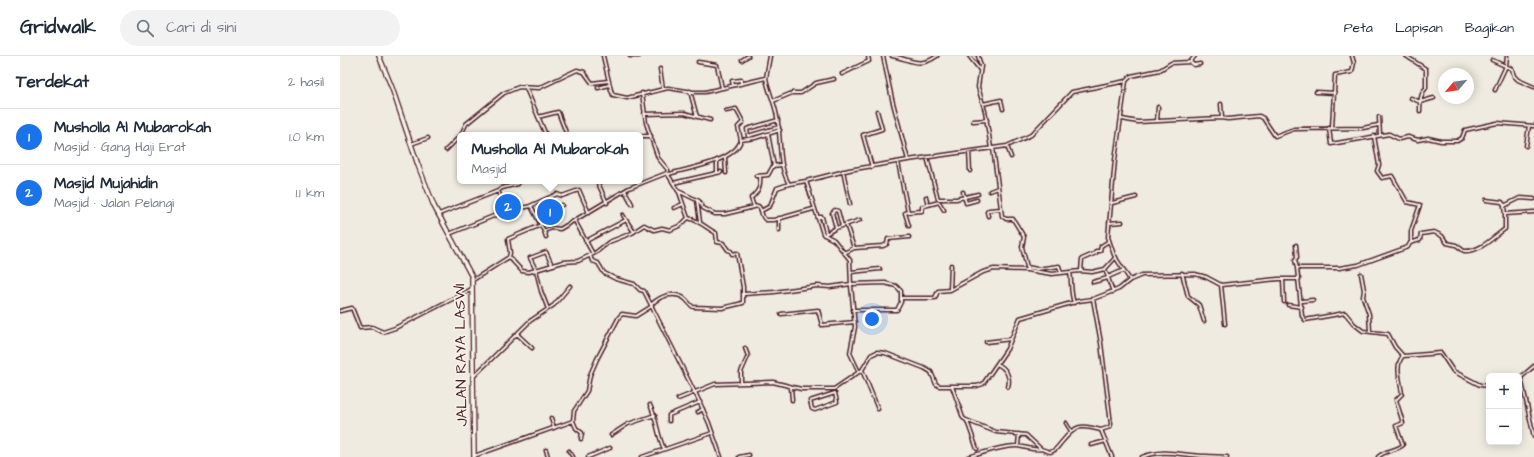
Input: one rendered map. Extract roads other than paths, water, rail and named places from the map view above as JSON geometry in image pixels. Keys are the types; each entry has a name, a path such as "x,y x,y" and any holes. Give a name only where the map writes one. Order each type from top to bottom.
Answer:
{"main road":[{"name":"JALAN RAYA LASWI","path":"379,56 392,88 421,176 473,280 474,457"}],"street":[{"path":"603,56 609,85 613,94 627,98 642,93 674,88 705,92 766,78"},
{"path":"630,56 639,56"},
{"path":"742,60 748,56"},
{"path":"770,56 766,78 780,128 781,165 789,184"},
{"path":"842,74 869,61 868,56"},
{"path":"883,56 892,99 908,160"},
{"path":"892,56 917,63 930,60 937,56"},
{"path":"969,56 980,70"},
{"path":"978,56 980,70 978,87 987,120 1001,209 1003,217 1013,220 1024,237 1022,247 1027,270"},
{"path":"1190,62 1195,57 1200,56"},
{"path":"1352,56 1354,63 1352,72 1335,75 1330,128 1331,144 1392,134 1399,139 1428,138 1441,141 1452,141 1462,138 1466,129 1486,127 1497,123 1534,126"},
{"path":"1406,56 1426,68 1426,88 1423,91 1420,102 1420,111"},
{"path":"1494,90 1506,66 1506,56"},
{"path":"1492,60 1514,71 1514,76 1518,80 1534,87"},
{"path":"698,62 717,66 722,88"},
{"path":"761,211 770,206 778,188 789,184 843,171 1007,146 1032,134 1072,92 1126,81 1131,76 1160,70 1171,63 1190,62 1200,64"},
{"path":"660,69 663,89"},
{"path":"462,132 466,124 502,94 516,87 525,86 539,88 577,70 584,72 592,83 608,81"},
{"path":"773,101 792,92 801,93 816,83 834,79"},
{"path":"732,86 732,82 738,80 741,80 741,84"},
{"path":"1126,81 1111,203 1109,241 1116,257 1130,280"},
{"path":"598,88 609,85"},
{"path":"525,86 545,132"},
{"path":"690,91 697,117"},
{"path":"1316,92 1334,92"},
{"path":"642,93 644,114 656,155 668,170 668,174 684,204 688,218"},
{"path":"1411,98 1420,102 1434,98"},
{"path":"983,104 1001,100 1003,109"},
{"path":"1221,104 1222,118"},
{"path":"1157,121 1158,107"},
{"path":"643,182 725,157 736,151 741,140 738,127 743,122 738,111 734,108 726,111"},
{"path":"872,167 863,135 882,129 877,111"},
{"path":"538,117 558,112 566,132"},
{"path":"644,114 684,113 710,120"},
{"path":"1121,118 1138,122 1262,117 1275,136 1289,130 1363,128 1378,124"},
{"path":"1379,117 1378,124 1380,135"},
{"path":"778,120 746,129 748,136 780,128"},
{"path":"973,121 987,120"},
{"path":"761,125 762,132"},
{"path":"1526,146 1529,126"},
{"path":"741,140 768,134 780,128"},
{"path":"756,176 769,174 774,166 768,134"},
{"path":"643,136 651,136"},
{"path":"1374,136 1379,165 1377,171 1382,178 1392,176 1407,202 1420,205 1411,231 1411,242"},
{"path":"411,144 428,138"},
{"path":"446,150 457,138"},
{"path":"1007,146 1011,157"},
{"path":"969,151 970,170"},
{"path":"725,157 726,173"},
{"path":"927,157 939,201 944,210"},
{"path":"716,160 717,173"},
{"path":"898,162 908,212 905,214 909,226"},
{"path":"774,166 781,165"},
{"path":"843,171 850,204"},
{"path":"673,183 721,172"},
{"path":"754,207 751,198 758,192 761,184 760,176"},
{"path":"806,181 813,209 818,217 822,217 825,234 834,240 850,260 855,322 850,353 852,360 861,371 878,409"},
{"path":"439,214 498,191 502,188 518,184"},
{"path":"598,184 607,202"},
{"path":"544,231 552,228 563,228 639,184"},
{"path":"990,191 998,188"},
{"path":"449,234 506,211 508,212 529,207 557,194 562,196 578,190 589,213"},
{"path":"498,191 506,211"},
{"path":"625,191 632,204"},
{"path":"678,191 697,200 704,209 718,215 759,207 762,217 766,220 813,209"},
{"path":"963,192 967,203 977,200"},
{"path":"908,212 922,210 922,207 939,201 978,194"},
{"path":"926,197 928,204"},
{"path":"1111,203 1136,197"},
{"path":"1504,206 1520,198 1534,199"},
{"path":"697,200 700,222"},
{"path":"1297,268 1339,268 1361,265 1408,246 1411,242 1419,240 1422,234 1432,232 1442,236 1447,243 1456,245 1464,251 1481,247 1505,229 1505,215 1502,202 1486,200"},
{"path":"674,208 684,204"},
{"path":"536,214 562,205"},
{"path":"529,207 532,207 536,214 546,237"},
{"path":"988,216 987,212 989,210 1001,209"},
{"path":"836,228 832,213 835,210 838,211 842,226"},
{"path":"1505,215 1534,212"},
{"path":"623,215 634,232"},
{"path":"581,439 583,435 575,427 573,421 574,411 587,391 590,375 597,359 622,314 636,316 658,299 673,294 684,298 692,307 722,308 743,303 744,294 740,275 740,264 736,253 732,254 723,242 717,242 716,233 707,229 700,222 688,218"},
{"path":"509,257 522,271 529,272 563,262 576,261 592,254 606,244 634,232 644,225 654,230 662,228 670,230 682,224 688,218"},
{"path":"779,218 779,230"},
{"path":"586,241 626,220"},
{"path":"825,234 836,228 860,220"},
{"path":"575,221 592,254 592,261 598,263 604,273 616,279 635,284 640,290 644,291 676,357 695,391 721,457"},
{"path":"1109,223 1122,222"},
{"path":"846,224 854,248"},
{"path":"509,257 510,253 508,239 541,225"},
{"path":"844,253 854,248 883,246 887,244 888,239 909,237"},
{"path":"1081,271 1082,259 1096,253 1096,251 1100,251 1100,246 1109,241"},
{"path":"1296,245 1297,257 1295,260 1302,301 1302,316 1305,320 1343,312 1347,314 1359,328 1388,334 1395,348 1403,356 1441,353 1453,371 1480,385 1486,386"},
{"path":"548,309 531,258 545,252 552,265"},
{"path":"473,280 509,257"},
{"path":"902,298 935,298 938,291 950,290 983,272 994,269 1027,270 1052,274 1081,271 1092,272 1105,269 1116,257"},
{"path":"950,290 951,265"},
{"path":"1027,267 1037,269 1059,266 1061,273"},
{"path":"851,272 880,269"},
{"path":"1105,269 1114,292"},
{"path":"1094,282 1124,270"},
{"path":"1070,272 1070,288 1074,303"},
{"path":"678,399 715,384 774,382 791,387 822,389 836,388 861,371 872,355 877,352 885,353 928,370 937,385 981,385 1007,349 1020,318 1114,292 1130,280 1142,275 1182,273 1201,275 1221,285 1283,279 1299,279"},
{"path":"1182,273 1188,296 1199,305 1204,321"},
{"path":"1361,274 1364,290 1363,297 1369,314 1370,331"},
{"path":"1283,279 1284,302"},
{"path":"744,294 851,284 885,284 896,286 901,291 902,298 899,310 853,310"},
{"path":"1221,285 1225,324"},
{"path":"473,376 533,318 548,309 568,291 570,286"},
{"path":"340,311 354,308 360,328 372,327 383,332 395,328 473,289"},
{"path":"968,457 997,448 1018,446 1053,451 1071,431 1080,426 1102,430 1110,427 1108,392 1093,299"},
{"path":"1302,301 1313,300"},
{"path":"1288,305 1302,307"},
{"path":"781,314 818,310 822,325 855,322"},
{"path":"517,334 532,348"},
{"path":"986,342 1010,339"},
{"path":"741,383 741,372 748,356 745,348"},
{"path":"1378,457 1384,452 1403,445 1396,426 1403,423 1396,400 1402,394 1399,369 1400,359 1403,356"},
{"path":"997,364 1004,368 1007,373 1009,380 1008,387"},
{"path":"1522,376 1534,366"},
{"path":"952,386 963,418 967,421 996,432 1029,436 1041,449"},
{"path":"1522,386 1534,437"},
{"path":"791,387 792,400"},
{"path":"822,389 824,396"},
{"path":"834,393 837,402 815,410 812,409 810,401 824,396 834,393"},
{"path":"670,421 669,415 700,402"},
{"path":"650,405 655,415 659,438 664,449"},
{"path":"698,412 703,409"},
{"path":"611,435 632,422 655,415"},
{"path":"551,418 554,428"},
{"path":"474,457 573,421"},
{"path":"967,421 977,449"},
{"path":"1066,423 1071,431"},
{"path":"1102,430 1112,457"},
{"path":"642,457 712,433"},
{"path":"1018,446 1019,434"},
{"path":"1092,445 1106,441"},
{"path":"588,457 610,448"},
{"path":"546,450 548,457"},
{"path":"569,451 573,457"},
{"path":"1142,457 1157,452 1187,453 1206,457 1228,457"},
{"path":"739,457 749,455"}],"place":[{"name":"Masjid Mujahidin","path":"508,207"},
{"name":"Musholla Al Mubarokah","path":"550,212"}]}
